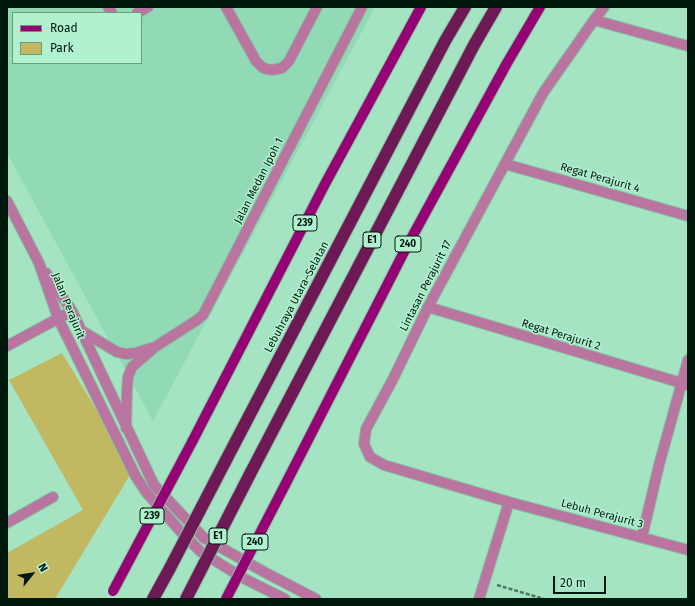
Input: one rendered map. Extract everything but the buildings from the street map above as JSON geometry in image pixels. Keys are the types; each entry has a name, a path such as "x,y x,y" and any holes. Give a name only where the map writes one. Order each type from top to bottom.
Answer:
{"highway":[{"name":"Lebuhraya Utara–Selatan","path":"154,599 438,55 465,7"},
{"name":"E1","path":"186,599 474,45 496,7"}],"main road":[{"name":"239","path":"111,595 325,184 421,7"},
{"name":"240","path":"226,599 406,248 507,63 540,7"}],"street":[{"path":"139,12 148,7"},
{"path":"226,7 256,61 263,68 272,70 282,68 289,61 317,7"},
{"name":"Jalan Medan Ipoh 1","path":"126,428 128,377 132,367 155,347 203,315 362,7"},
{"name":"Lintasan Perajurit 17","path":"509,502 384,465 370,457 364,444 366,429 393,379 428,307 543,93 604,7"},
{"path":"594,20 688,46"},
{"name":"Regat Perajurit 4","path":"505,164 688,216"},
{"path":"7,201 39,263"},
{"name":"Jalan Perajurit","path":"39,263 72,311 154,485 204,538 316,599"},
{"name":"Jalan Perajurit","path":"39,263 58,318 136,477 146,492 181,532 201,552 243,578 285,599"},
{"name":"Regat Perajurit 2","path":"428,307 685,384"},
{"path":"7,346 72,311"},
{"name":"Jalan Medan Ipoh 1","path":"82,331 117,352 126,354 155,347"},
{"path":"642,537 659,465 685,384 688,360"},
{"path":"7,523 53,497"},
{"path":"479,599 509,502"},
{"name":"Lebuh Perajurit 3","path":"509,502 688,550"},
{"path":"258,586 267,599"}],"path":[{"path":"485,582 544,599"}],"shaded area":[{"path":"7,7 375,7 153,421 7,153"}],"green space":[{"path":"62,353 133,470 55,599 7,599 7,553 83,510 9,380"}]}
